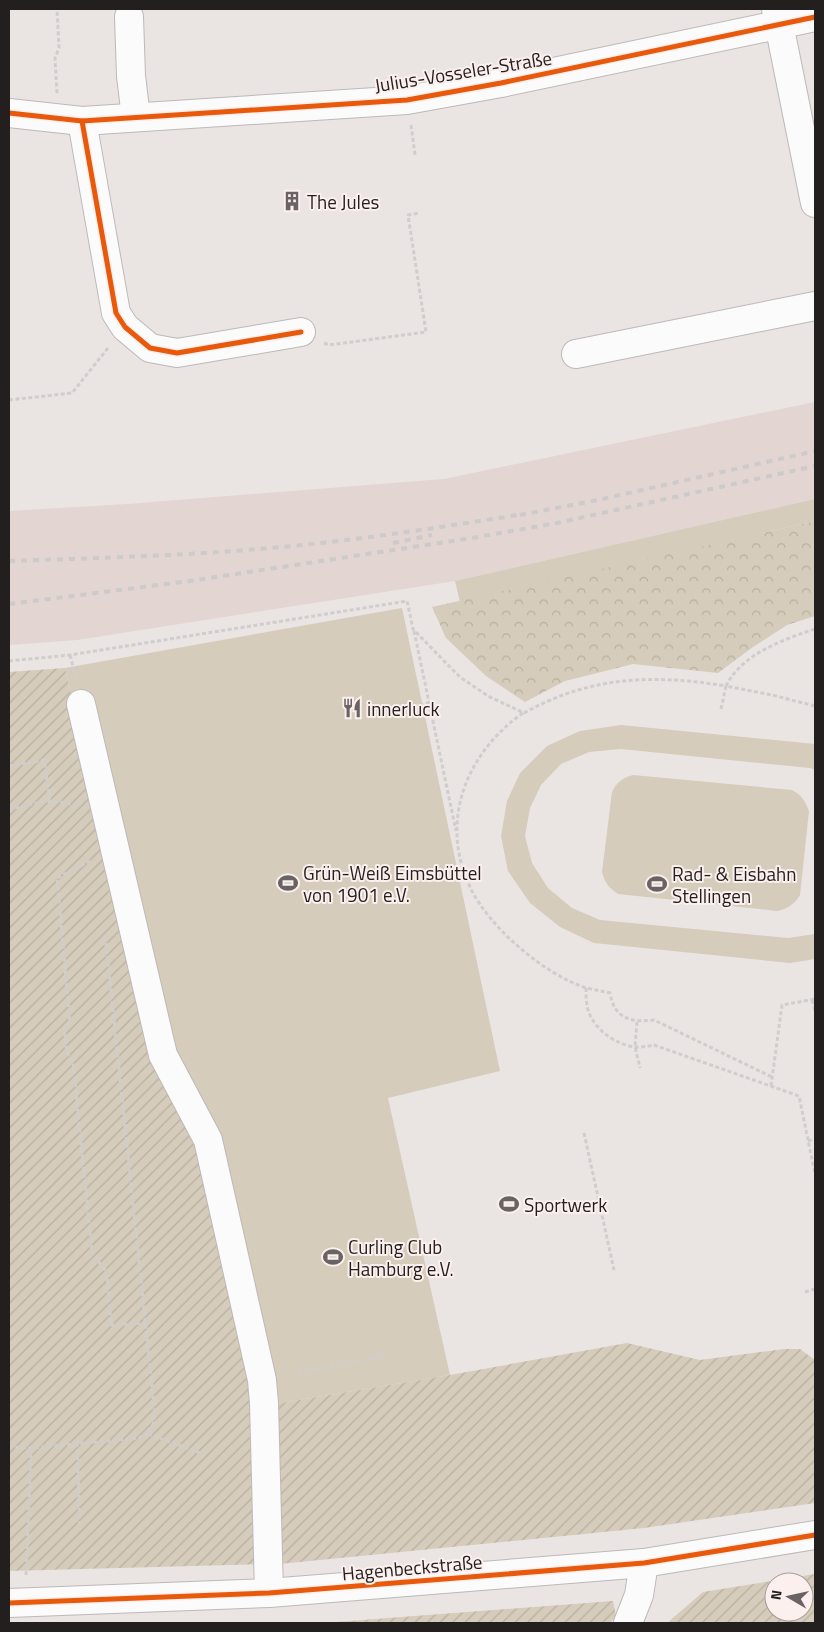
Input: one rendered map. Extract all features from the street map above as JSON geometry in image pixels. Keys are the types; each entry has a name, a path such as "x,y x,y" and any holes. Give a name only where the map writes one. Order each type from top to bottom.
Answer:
{"street":[{"path":"129,17 131,76 136,117"},
{"name":"Julius-Vosseler-Straße","path":"9,113 70,120 407,100 501,84 778,17 815,17"},
{"path":"778,17 815,203"},
{"path":"70,120 116,313 125,327 150,348 177,353 301,332"},
{"path":"576,354 815,306"},
{"path":"81,704 163,1054 208,1140 262,1380 268,1593"},
{"name":"Hagenbeckstraße","path":"16,1603 268,1593 644,1563 815,1535"},
{"path":"628,1623 639,1595 644,1563"}],"path":[{"path":"57,9 59,48 55,58 70,120"},
{"path":"301,332 329,345 426,332 408,215 420,214"},
{"path":"9,400 72,393 125,327"},
{"path":"9,661 70,656 407,601 458,839 460,856 471,888 490,916 515,944 549,970 586,988 610,993 611,1003 617,1012 625,1018 636,1022 654,1020 772,1077"},
{"path":"414,629 460,677 488,696 524,712"},
{"path":"721,708 726,686 732,674 741,664 788,638 815,629"},
{"path":"458,839 458,822 466,781 478,758 491,740 506,725 524,712 574,690 626,680 655,678 690,680 772,695 815,706"},
{"path":"375,715 429,703"},
{"path":"9,766 44,760 50,802"},
{"path":"9,809 50,802 65,802 77,807 82,812"},
{"path":"96,858 57,878 70,1023 64,1030 67,1052 73,1062 92,1252 107,1273 111,1325 146,1324"},
{"path":"9,1447 31,1448 139,1438 148,1434 154,1426 155,1416 146,1324 104,924"},
{"path":"586,988 590,1014 596,1026 606,1035 635,1047 654,1045 799,1096 815,1174"},
{"path":"771,1086 782,1005 814,999 815,1010"},
{"path":"636,1022 635,1047 640,1068"},
{"path":"584,1133 593,1184 614,1270"},
{"path":"808,1141 815,1138"},
{"path":"805,1292 815,1289"},
{"path":"298,1372 381,1357 379,1348"},
{"path":"148,1434 202,1454"},
{"path":"77,1443 80,1527"},
{"path":"16,1603 27,1571 31,1448"}],"shaded area":[{"path":"815,402 815,499 455,581 77,640 9,645 9,511 128,504 444,479"}],"green space":[{"path":"815,499 815,521 460,602 455,581"},
{"path":"815,521 815,616 787,625 718,673 633,664 565,681 525,702 486,676 446,638 432,607"},
{"name":"Grün-Weiß Eimsbüttel von 1901 e.V.","path":"402,608 500,1071 388,1098 450,1375 275,1404 157,1062 65,668"},
{"path":"65,668 157,1062 196,1143 255,1395 262,1564 9,1571 9,672"},
{"path":"621,725 815,744 815,770 621,749 589,752 561,764 541,785 530,808 525,836 532,863 548,888 572,908 600,920 788,938 815,934 815,959 790,963 594,943 560,927 530,903 508,871 501,836 507,801 520,773 547,746 580,731"},
{"path":"633,775 792,790 801,796 809,811 800,895 798,898 788,907 778,911 618,894 615,892 606,882 602,872 612,792 620,781"},
{"path":"627,1343 700,1360 784,1349 800,1349 815,1360 815,1503 644,1528 279,1564 275,1404"},
{"path":"815,1574 815,1623 667,1623 703,1592 764,1582 764,1622 814,1622"},
{"path":"613,1601 616,1616 610,1623 323,1623"}],"railway":[{"path":"520,515 598,500 815,451"},
{"path":"9,604 190,581 472,538 557,523 815,466"},
{"path":"9,561 172,555 270,548 366,538 525,514"},
{"path":"393,543 432,535"}],"cycle path":[{"path":"9,113 82,121 407,100 501,83 815,17"},
{"path":"82,121 116,313 125,327 150,348 177,353 301,332"},
{"path":"9,1603 269,1593 644,1563 815,1535"}],"place":[{"name":"The Jules","path":"292,201"},
{"name":"innerluck","path":"352,708"},
{"name":"Grün-Weiß Eimsbüttel von 1901 e.V.","path":"288,883"},
{"name":"Rad- & Eisbahn Stellingen","path":"657,884"},
{"name":"Sportwerk","path":"509,1204"},
{"name":"Curling Club Hamburg e.V.","path":"333,1257"}]}
